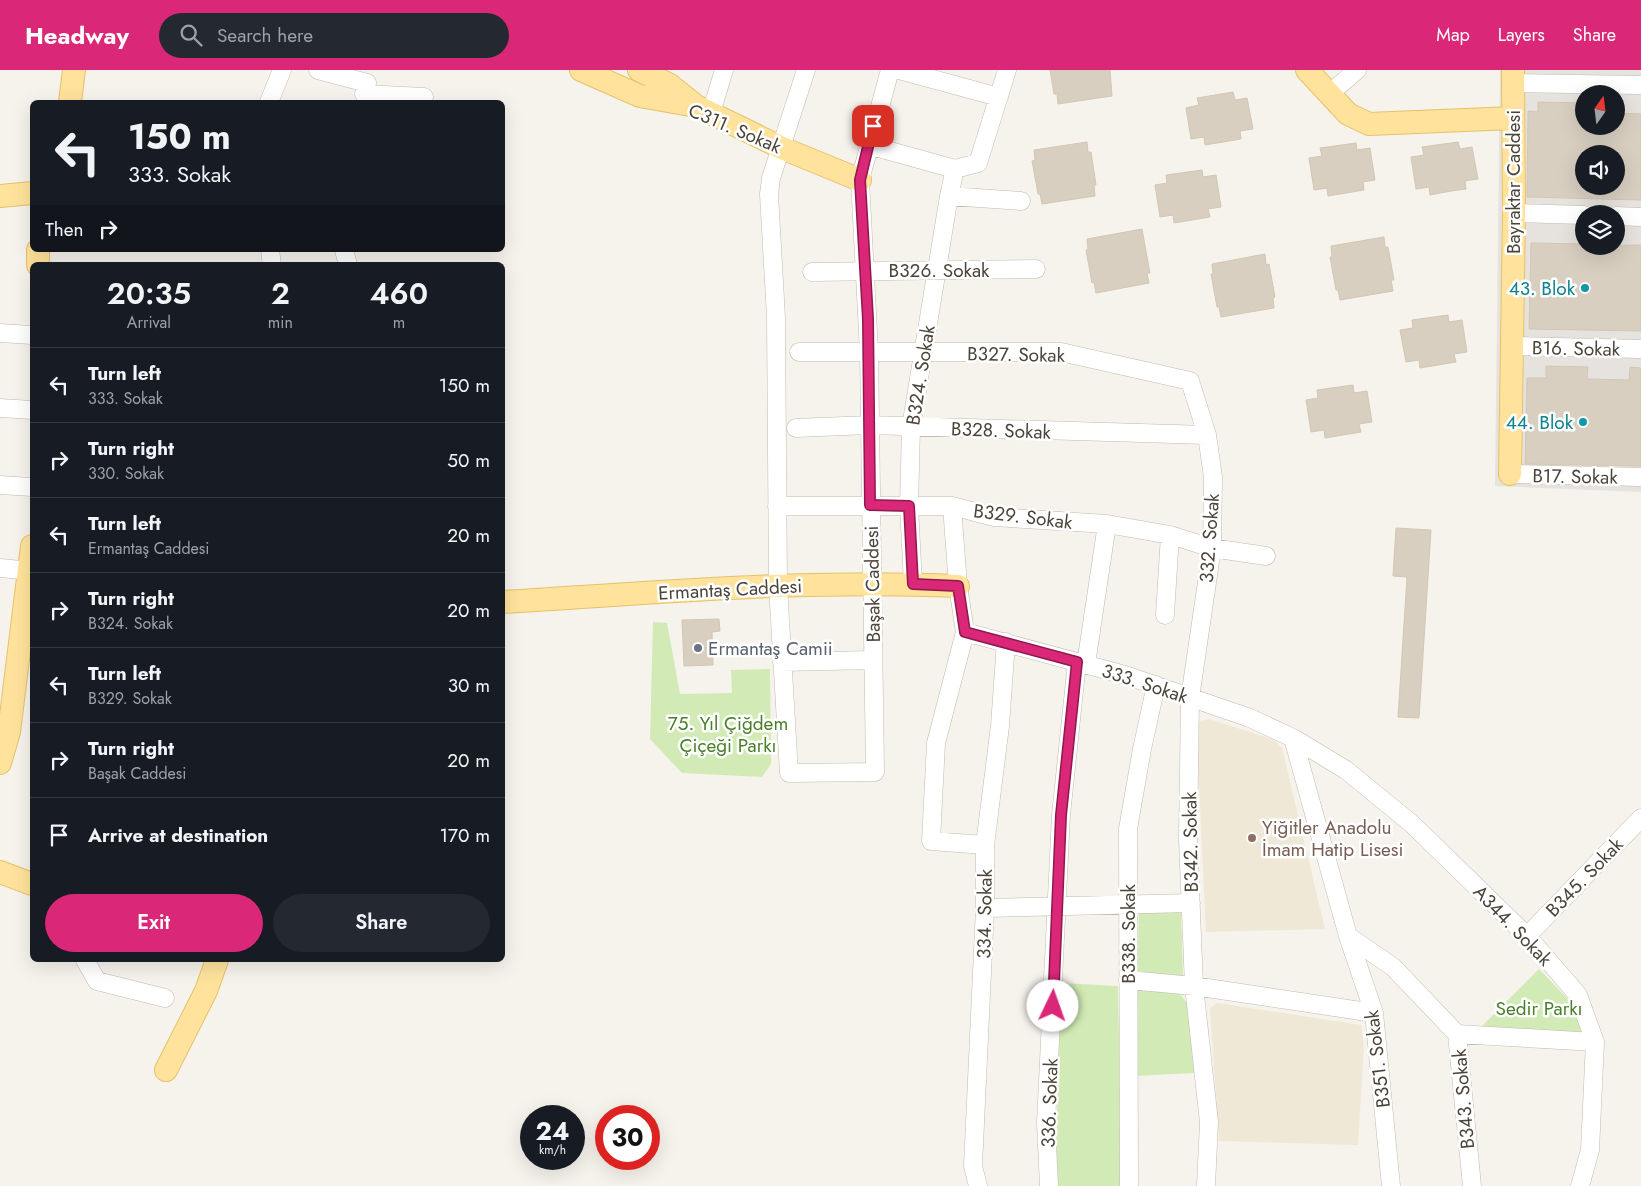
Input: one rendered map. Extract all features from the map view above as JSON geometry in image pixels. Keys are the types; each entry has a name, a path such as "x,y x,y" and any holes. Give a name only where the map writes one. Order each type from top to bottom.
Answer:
{"main road":[{"path":"70,100 74,70"},
{"name":"C311. Sokak","path":"582,70 640,96 704,110 782,148 860,180"},
{"path":"1307,70 1348,114 1369,124 1513,118"},
{"path":"645,71 670,85 704,110"},
{"name":"Bayraktar Caddesi","path":"1510,474 1514,213 1513,76"},
{"path":"0,196 30,193"},
{"name":"Ermantaş Caddesi","path":"505,602 872,582 958,586"},
{"path":"1,759 4,730 29,604 30,588"},
{"path":"0,872 30,883"},
{"path":"166,1070 206,991 216,962"}],"street":[{"path":"270,100 282,70"},
{"path":"318,70 366,87 424,97"},
{"path":"704,110 724,70"},
{"path":"806,70 771,178 769,194 776,317 778,586 782,662 873,660"},
{"name":"Başak Caddesi","path":"782,662 789,773 876,772 870,505 869,351 860,180 890,70"},
{"path":"899,70 999,97"},
{"path":"868,145 955,169 978,163 1007,70"},
{"path":"1329,94 1356,70"},
{"path":"1513,76 1641,85"},
{"name":"B324. Sokak","path":"913,584 909,506 911,427 955,169"},
{"path":"949,196 1021,201"},
{"path":"1514,213 1575,215"},
{"path":"1625,216 1641,217"},
{"name":"B326. Sokak","path":"812,272 1036,269"},
{"path":"0,333 30,335"},
{"name":"B16. Sokak","path":"1512,346 1641,349"},
{"name":"B327. Sokak","path":"799,352 1061,352 1190,381"},
{"name":"332. Sokak","path":"1190,381 1207,435 1213,478 1212,548 1190,698"},
{"path":"0,408 30,410"},
{"name":"B328. Sokak","path":"796,428 869,425 1207,435"},
{"name":"B17. Sokak","path":"1510,474 1641,477"},
{"path":"0,485 30,487"},
{"name":"B329. Sokak","path":"777,506 952,506 994,517 1107,524 1170,535 1212,548 1266,556"},
{"path":"952,506 958,586 965,632 936,743 931,842 986,845"},
{"name":"336. Sokak","path":"1048,1186 1046,1123 1061,815 1082,663 1107,524"},
{"path":"1165,615 1170,535"},
{"path":"0,568 30,571"},
{"name":"333. Sokak","path":"965,632 1156,685 1250,718 1293,738"},
{"name":"334. Sokak","path":"978,1186 973,1166 986,908 986,845 1000,726 1006,642"},
{"name":"B338. Sokak","path":"1129,1186 1128,829 1142,749 1156,685"},
{"name":"B342. Sokak","path":"1190,698 1188,839 1194,986 1209,1122 1206,1186"},
{"path":"1293,738 1348,936"},
{"name":"A344. Sokak","path":"1293,738 1346,770 1412,824 1527,936 1578,995 1595,1042 1590,1150 1580,1186"},
{"name":"B345. Sokak","path":"1527,936 1641,818"},
{"path":"986,908 1191,903"},
{"name":"B351. Sokak","path":"1348,936 1374,1013 1391,1186"},
{"name":"B343. Sokak","path":"1348,936 1393,966 1457,1034 1472,1186"},
{"path":"85,962 97,981 166,998"},
{"path":"1128,980 1194,986 1374,1013"},
{"path":"1457,1034 1595,1042"}],"shaded area":[{"path":"1500,70 1641,70 1641,492 1495,486"},
{"name":"Yiğitler Anadolu İmam Hatip Lisesi","path":"1209,719 1274,740 1282,748 1325,929 1206,932 1196,722"},
{"path":"1217,1003 1361,1025 1364,1045 1358,1145 1219,1141 1210,1008"}],"green space":[{"name":"75. Yıl Çiğdem Çiçeği Parkı","path":"653,622 667,623 680,694 732,693 731,670 770,669 771,764 762,777 682,773 650,739"},
{"path":"1139,911 1181,911 1183,976 1137,972"},
{"name":"Sedir Parkı","path":"1539,969 1567,998 1584,1031 1570,1038 1480,1028"},
{"path":"1061,983 1118,986 1122,1186 1055,1186"},
{"path":"1137,989 1177,990 1187,1003 1195,1073 1134,1076"}],"building":[{"path":"1050,70 1110,70 1112,96 1058,104 1057,94 1054,94"},
{"path":"1233,92 1235,100 1247,98 1253,129 1240,131 1241,139 1205,145 1204,137 1191,139 1186,108 1199,105 1197,98"},
{"path":"1538,102 1575,103 1575,135 1625,135 1625,113 1641,114 1641,200 1527,197 1528,111 1538,112"},
{"path":"1087,142 1088,152 1091,152 1096,185 1094,185 1095,196 1042,204 1040,194 1038,194 1032,161 1035,160 1034,150"},
{"path":"1458,142 1460,149 1472,147 1478,179 1465,181 1466,189 1430,195 1429,187 1416,189 1411,157 1424,155 1422,147"},
{"path":"1356,143 1357,150 1370,148 1375,180 1363,182 1364,190 1328,196 1327,188 1314,190 1309,158 1322,156 1320,148"},
{"path":"1202,170 1203,177 1216,175 1221,207 1208,209 1210,217 1174,223 1173,215 1160,217 1155,185 1167,183 1166,175"},
{"path":"1142,229 1150,273 1147,273 1149,283 1096,293 1094,282 1092,283 1086,250 1088,249 1087,239"},
{"path":"1384,237 1385,247 1388,247 1394,280 1391,280 1393,291 1340,300 1338,290 1336,290 1330,257 1332,257 1331,246"},
{"name":"43. Blok","path":"1531,243 1575,244 1575,255 1625,255 1625,245 1641,245 1641,331 1529,329"},
{"path":"1265,254 1266,265 1269,264 1275,297 1273,298 1274,308 1221,317 1219,307 1217,307 1211,274 1213,274 1212,264"},
{"path":"1448,315 1449,322 1462,320 1467,352 1454,354 1456,362 1420,368 1419,360 1406,362 1400,330 1413,328 1412,320"},
{"name":"44. Blok","path":"1546,366 1588,367 1587,379 1629,380 1630,367 1641,368 1641,466 1525,464 1527,378 1546,378"},
{"path":"1353,385 1354,393 1367,391 1372,422 1359,424 1361,432 1325,438 1324,430 1311,432 1306,400 1318,398 1317,390"},
{"path":"1396,528 1431,530 1419,718 1398,717 1407,577 1393,576"},
{"name":"Ermantaş Camii","path":"719,619 720,631 712,632 713,665 684,666 682,620"}],"place":[{"name":"43. Blok","path":"1585,288"},
{"name":"44. Blok","path":"1583,422"},
{"name":"Ermantaş Camii","path":"698,648"},
{"name":"Yiğitler Anadolu İmam Hatip Lisesi","path":"1252,838"}],"route":[{"path":"873,126 860,180 869,351 870,505 909,506 913,584 958,586 965,632 1077,662 1061,815 1053,1006"}]}
